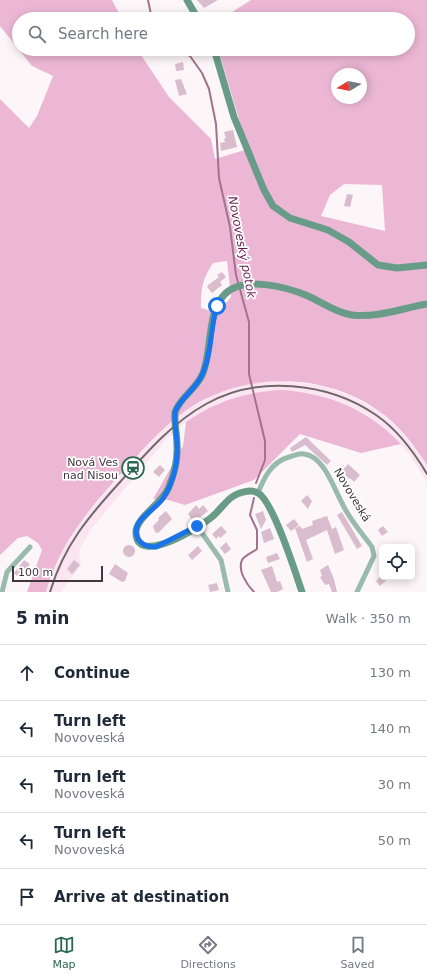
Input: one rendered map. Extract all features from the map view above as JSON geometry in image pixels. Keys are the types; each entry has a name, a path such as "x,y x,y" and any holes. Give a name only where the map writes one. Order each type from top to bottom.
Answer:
{"street":[{"path":"187,0 194,12"},
{"path":"216,56 234,116 264,190 273,206 290,218 328,230 349,242 378,265 397,268 427,265"},
{"path":"302,592 273,514 265,499 258,493 244,492 232,496 213,517 156,547 144,545 137,536 138,525 164,498 171,480 177,462 174,415 178,406 198,382 204,372 217,306 224,295 236,288 245,285 261,284 293,291 341,312 352,315 379,314 427,304"},
{"name":"Novoveská","path":"258,493 268,472 283,459 303,453 310,456 318,463 333,483 342,504 372,547 372,561 357,592"},
{"path":"197,526 221,560 228,592"},
{"path":"2,592 6,572 30,547"}],"shaded area":[{"path":"0,0 112,0 118,12 12,12 12,41 0,26"},
{"path":"251,0 427,0 427,465 400,429 379,411 357,398 334,389 310,383 285,381 236,387 191,407 162,430 144,448 85,516 59,558 46,592 27,592 42,550 38,543 27,536 18,538 0,555 0,99 29,128 37,116 53,76 32,66 24,56 142,56 169,97 211,139 215,159 248,149 220,56 415,56 415,12 232,12","holes":["344,184 382,185 385,231 321,216 330,195","227,261 231,297 218,313 201,308 203,284 206,274 213,263"]},
{"path":"284,381 317,385 332,389 353,397 379,411 393,423 417,450 427,465 427,483 410,455 387,430 365,413 350,406 329,398 299,392 269,391 236,397 221,402 195,415 168,437 92,528 79,551 81,565 61,592 46,592 60,554 77,525 145,448 172,421 190,408 218,393 255,383"},
{"path":"284,390 318,395 347,405 375,421 401,444 361,453 300,434 254,480 185,505 168,500 153,499 183,446 186,422 209,408 233,398 258,392"}],"building":[{"path":"197,0 218,0 204,8"},
{"path":"183,62 184,70 176,71 175,64"},
{"path":"181,79 187,94 179,96 175,80"},
{"path":"233,130 237,147 221,151 220,143 225,142 224,139 226,138 224,132"},
{"path":"347,194 353,195 350,207 344,206"},
{"path":"222,272 226,277 220,282 222,285 212,293 207,287 219,277 217,275"},
{"path":"306,437 331,461 327,465 305,445 292,452 290,448"},
{"path":"348,464 360,475 354,482 342,471"},
{"path":"160,465 165,470 159,477 153,472"},
{"path":"307,495 312,501 308,509 301,501"},
{"path":"196,505 199,509 203,505 208,511 194,522 188,514"},
{"path":"166,511 172,519 158,533 155,532 153,526 159,520 158,518"},
{"path":"263,511 266,520 261,529 255,514"},
{"path":"342,512 362,546 357,549 337,515"},
{"path":"327,516 332,529 336,527 344,550 335,554 327,530 306,540 313,559 307,562 295,528 300,526 302,529 313,525 312,521"},
{"path":"294,519 299,525 291,531 286,525"},
{"path":"221,526 227,532 220,538 219,536 216,539 212,534"},
{"path":"383,526 388,532 382,536 378,530"},
{"path":"270,528 274,539 264,543 261,532"},
{"path":"226,542 231,549 225,554 220,548"},
{"path":"127,545 131,545 135,551 131,557 127,557 123,553 123,549"},
{"path":"198,546 202,551 192,560 188,555"},
{"path":"277,553 280,559 268,563 266,557"},
{"path":"24,560 30,564 26,570 24,568 17,576 14,573"},
{"path":"74,560 80,565 72,574 67,569"},
{"path":"115,564 128,573 125,581 122,582 109,574"},
{"path":"328,565 334,579 337,592 332,592 329,584 325,585 320,577 322,576 320,570"},
{"path":"272,566 277,582 280,581 283,589 277,592 271,592 261,570"},
{"path":"379,578 379,580 387,580 380,586 376,581"},
{"path":"217,583 219,590 210,592 208,585"}],"waterway":[{"name":"Novoveský potok","path":"148,0 151,12"},
{"name":"Novoveský potok","path":"190,56 202,73 209,89 216,124 219,178 230,227 236,275 249,322 249,374 265,441 265,460 256,483"},
{"name":"Novoveský potok","path":"254,498 250,515 257,530 257,549 245,557 241,564 244,578 254,592"}],"railway":[{"path":"50,592 62,560 70,545 88,519 109,494 150,449 171,429 206,404 226,395 247,389 270,386 292,386 315,389 336,395 357,404 376,415 391,427 405,442 427,474"}],"place":[{"name":"Nová Ves nad Nisou","path":"133,468"}],"route":[{"path":"197,526 156,547 150,547 141,543 138,539 136,531 143,518 164,498 170,485 177,462 174,419 175,412 178,406 202,377 204,372 214,314 217,306"}]}
